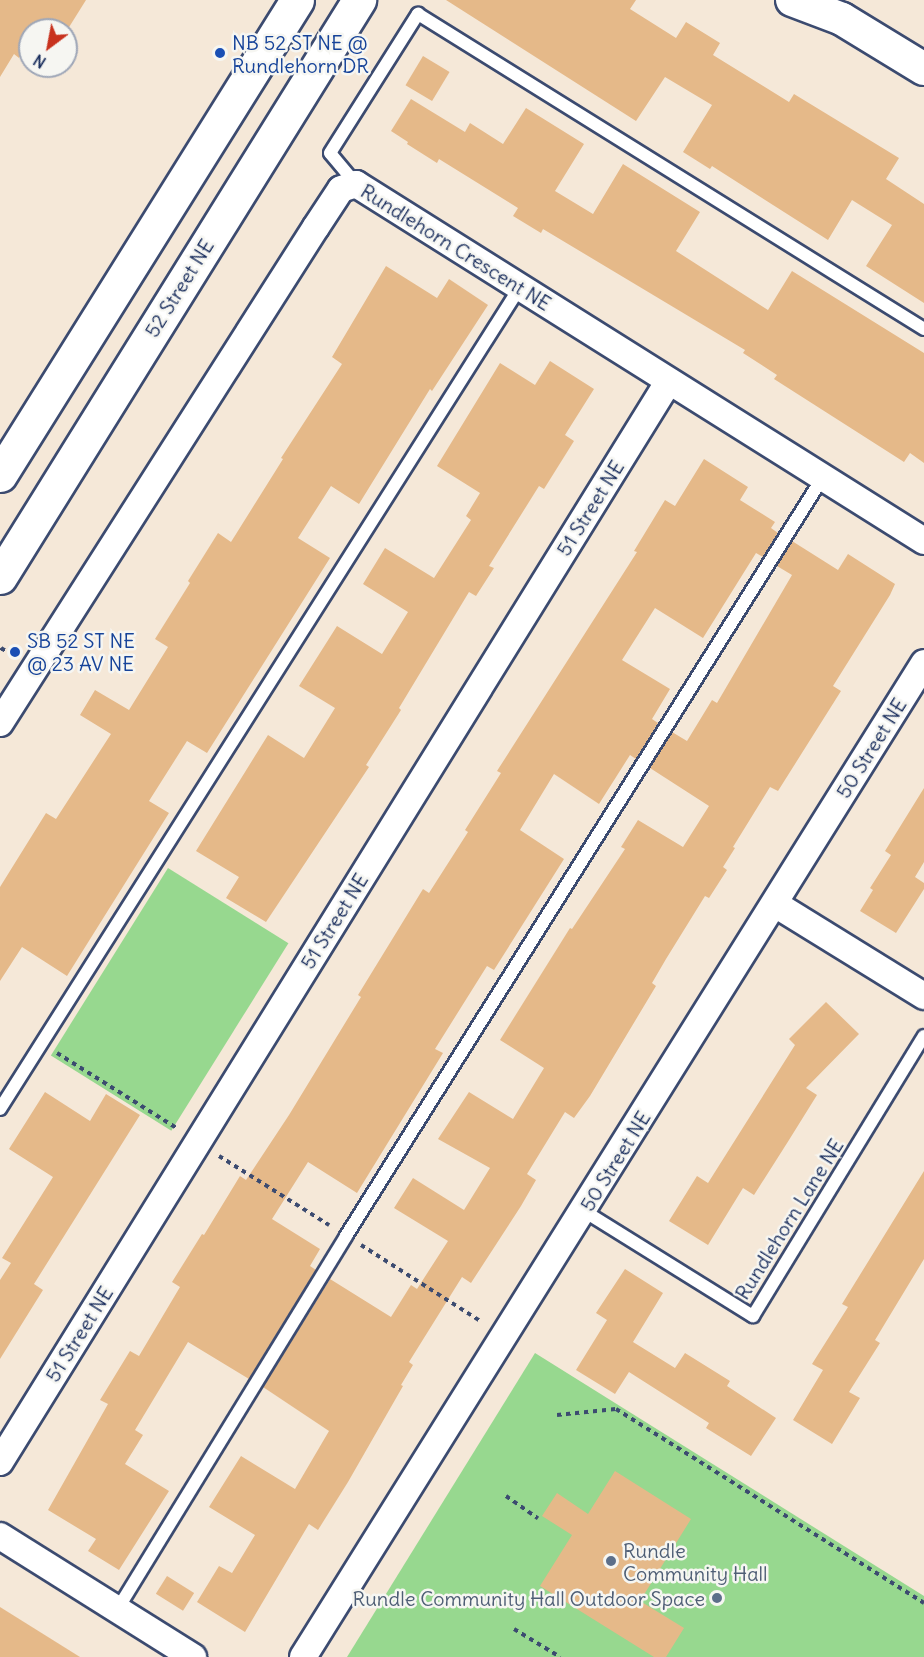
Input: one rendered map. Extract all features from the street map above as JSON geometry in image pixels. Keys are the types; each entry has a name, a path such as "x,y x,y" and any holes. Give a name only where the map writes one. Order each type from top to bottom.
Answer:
{"main road":[{"path":"0,475 297,0"},
{"name":"52 Street NE","path":"0,577 359,0"}],"street":[{"path":"792,0 832,9 924,69"},
{"name":"Rundlehorn Crescent NE","path":"0,723 341,189 356,184 924,541"},
{"name":"51 Street NE","path":"0,1462 669,381"},
{"name":"50 Street NE","path":"303,1657 584,1211 924,663"},
{"path":"775,904 924,996"},
{"path":"0,1536 193,1657"}],"lane":[{"path":"356,184 330,153 418,14 924,329"},
{"path":"0,1109 40,1042 520,287"},
{"path":"117,1610 346,1236 823,477"},
{"name":"Rundlehorn Lane NE","path":"584,1211 753,1316 924,1036"}],"path":[{"path":"40,1042 505,1336"},
{"path":"557,1415 616,1409 924,1603"},
{"path":"506,1496 538,1518"},
{"path":"514,1629 560,1657"}],"green space":[{"path":"168,868 288,943 171,1131 51,1055"},
{"path":"535,1353 924,1596 924,1657 347,1657"}],"building":[{"path":"0,0 86,0 75,18 18,18 18,57 14,54 0,77"},
{"path":"446,0 636,0 630,9 676,38 686,22 720,43 713,55 789,102 794,94 899,158 886,179 924,204 924,303 866,266 892,225 852,200 828,240 712,166 710,169 683,152 712,105 665,77 636,121"},
{"path":"423,56 450,72 432,101 405,85"},
{"path":"411,99 465,132 470,123 503,144 526,108 584,144 555,191 593,214 623,164 700,212 676,251 768,310 792,271 924,353 924,463 910,453 904,462 774,379 777,375 743,353 745,350 543,229 541,233 513,216 518,208 439,159 437,163 407,144 408,142 391,131"},
{"path":"386,266 437,298 449,279 488,305 432,391 430,389 359,504 331,486 298,538 330,558 207,753 187,741 149,801 169,813 67,976 22,947 0,981 0,887 46,813 56,819 111,734 80,715 95,690 129,710 168,647 155,639 190,583 188,581 218,533 231,542 283,459 281,458 342,364 332,357"},
{"path":"550,361 594,389 565,435 574,441 544,489 539,486 489,566 494,568 476,596 469,592 399,708 401,710 366,765 369,767 266,922 226,898 239,877 196,851 268,735 304,758 335,708 299,686 337,626 382,654 408,612 363,584 385,548 434,578 471,520 466,516 480,493 437,466 500,363 535,385"},
{"path":"704,459 748,487 740,500 775,522 771,528 778,533 763,557 756,553 703,638 655,608 622,660 670,689 652,719 658,723 636,759 630,755 599,804 554,774 520,830 564,859 494,970 487,966 435,1049 443,1053 357,1193 308,1162 272,1219 320,1249 310,1266 316,1270 249,1379 188,1342 135,1430 143,1435 125,1464 169,1491 119,1570 88,1551 96,1539 48,1510 108,1404 100,1400 130,1351 139,1356 180,1287 172,1282 202,1234 204,1235 240,1176 246,1180 289,1115 361,997 358,995 423,889 429,893 468,832 465,830 501,773 497,771 637,552 634,551 665,500 675,506"},
{"path":"792,541 838,570 848,554 895,584 890,595 833,686 841,691 778,791 770,787 733,847 735,848 723,867 727,870 709,898 705,896 666,959 652,983 656,986 590,1096 574,1118 565,1112 527,1174 536,1180 521,1206 471,1283 462,1277 409,1362 413,1365 401,1385 403,1386 348,1482 318,1530 309,1524 245,1632 197,1602 219,1566 232,1573 255,1535 209,1507 241,1456 295,1489 329,1431 263,1387 330,1279 391,1317 411,1285 417,1289 448,1241 394,1208 413,1178 464,1210 490,1168 438,1139 469,1092 513,1119 544,1068 500,1040 570,928 572,929 625,849 621,847 638,820 683,847 709,806 650,768 672,732 687,741 712,700 717,703 792,575 777,566"},
{"path":"924,788 924,862 915,877 924,883 924,889 896,933 860,911 873,890 870,888 891,855 885,851"},
{"path":"826,1002 859,1034 806,1088 817,1095 789,1140 754,1195 743,1188 708,1245 669,1221 697,1176 708,1183 795,1045 789,1039"},
{"path":"45,1092 90,1121 106,1094 140,1115 34,1284 43,1290 0,1359 0,1280 11,1263 2,1258 53,1177 9,1149"},
{"path":"924,1171 924,1259 875,1340 880,1343 849,1392 860,1398 832,1444 793,1420 823,1370 812,1364 848,1307 842,1304"},
{"path":"625,1269 663,1293 633,1342 675,1368 685,1353 730,1381 727,1386 776,1418 751,1456 706,1428 709,1423 629,1372 615,1394 576,1370 607,1320 596,1313"},
{"name":"Rundle Community Hall","path":"615,1471 691,1519 640,1601 684,1628 666,1657 654,1657 540,1586 572,1535 542,1516 557,1493 588,1514"},
{"path":"167,1576 194,1593 183,1611 156,1594"},
{"path":"0,1607 80,1657 0,1657"}],"place":[{"name":"NB 52 ST NE @ Rundlehorn DR","path":"220,53"},
{"name":"SB 52 ST NE @ 23 AV NE","path":"15,652"},
{"name":"Rundle Community Hall","path":"611,1561"},
{"name":"Rundle Community Hall Outdoor Space","path":"717,1598"}]}
